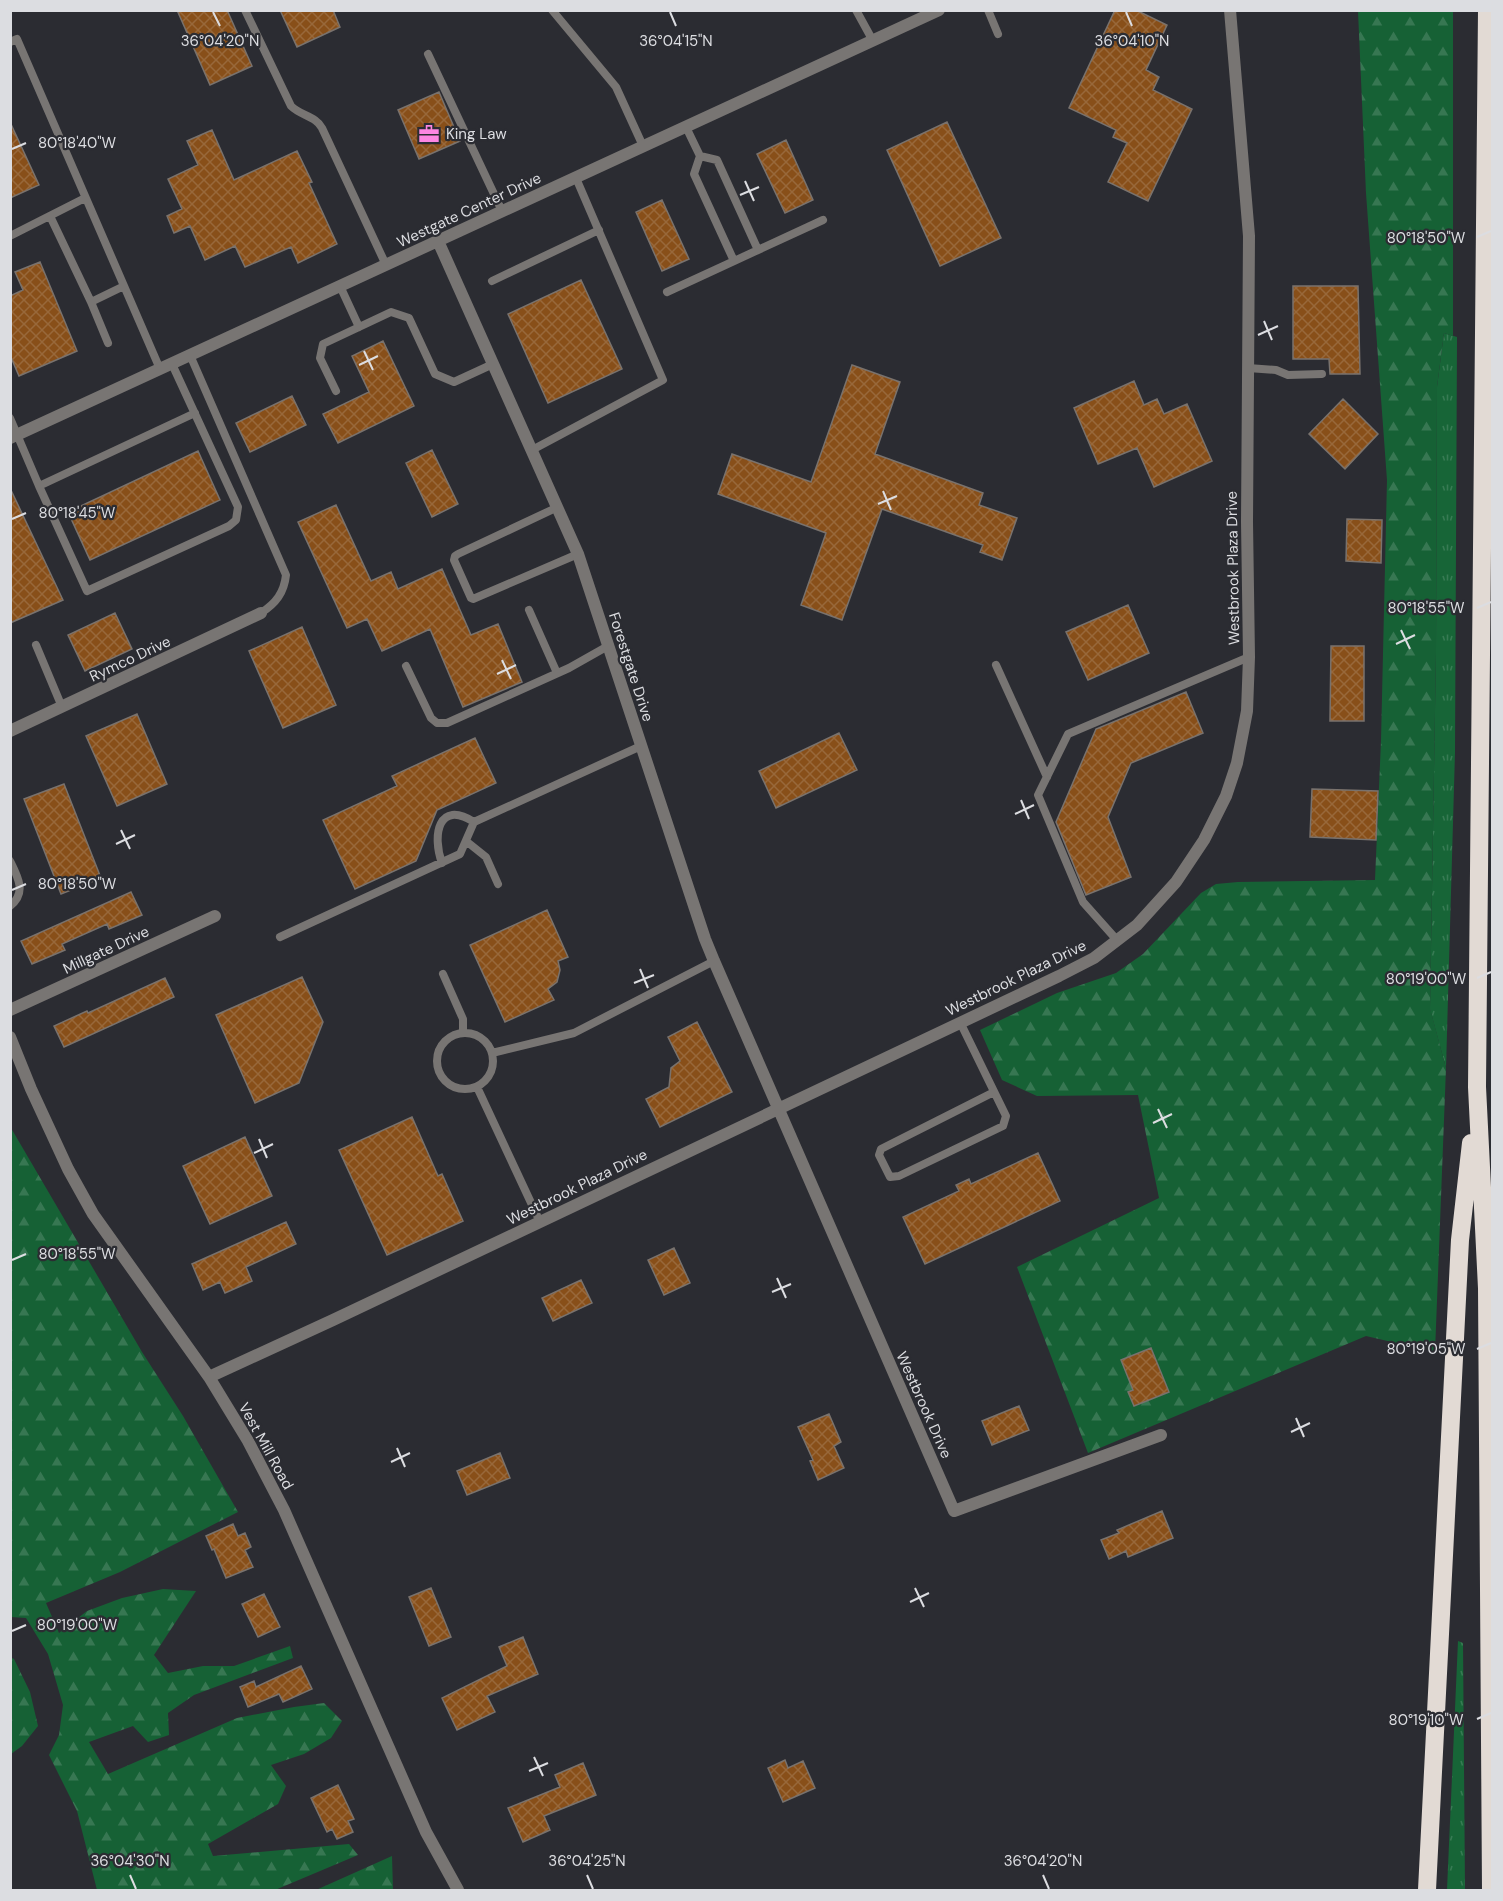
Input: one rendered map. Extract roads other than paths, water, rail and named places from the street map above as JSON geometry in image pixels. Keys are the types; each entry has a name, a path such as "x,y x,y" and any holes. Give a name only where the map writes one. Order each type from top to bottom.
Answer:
{"highway":[{"path":"1487,10 1477,1087 1487,1288 1491,1890"},
{"path":"1426,1888 1460,1240 1477,1087"}],"street":[{"name":"Westgate Center Drive","path":"14,436 939,10"},
{"name":"Westbrook Plaza Drive","path":"209,1377 1059,976 1094,957 1137,925 1176,882 1204,840 1226,796 1237,763 1248,711 1249,236 1230,10"},
{"name":"Forestgate Drive","path":"438,241 578,554 705,939 777,1108"},
{"name":"Rymco Drive","path":"10,731 261,613"},
{"name":"Millgate Drive","path":"10,1010 215,916"},
{"name":"Vest Mill Road","path":"10,1037 68,1169 93,1214 209,1377 248,1441 284,1510 426,1832 458,1890"},
{"name":"Westbrook Drive","path":"777,1108 954,1511 1161,1435"}],"lane":[{"path":"245,10 291,106 297,112 319,122 386,265"},
{"path":"552,10 616,87 643,146"},
{"path":"856,10 873,41"},
{"path":"988,10 998,34"},
{"path":"10,42 17,39 124,286 166,366 195,413 238,507 236,520 229,526 87,591 14,436 10,417"},
{"path":"428,54 502,212"},
{"path":"686,127 700,156 694,174 734,261"},
{"path":"700,156 717,160 758,250"},
{"path":"532,450 663,380 576,178"},
{"path":"10,236 85,198"},
{"path":"50,216 108,343"},
{"path":"667,292 823,220"},
{"path":"492,281 598,230"},
{"path":"91,302 124,286"},
{"path":"340,286 359,327"},
{"path":"336,391 321,358 323,344 391,312 409,318 435,374 454,382 493,364"},
{"path":"190,355 286,575 285,586 280,597 273,606 261,613"},
{"path":"1248,368 1276,370 1288,375 1322,374"},
{"path":"39,486 195,413"},
{"path":"558,507 458,554 454,560 473,599 578,554"},
{"path":"529,610 557,674"},
{"path":"36,645 62,707"},
{"path":"406,666 431,718 437,723 447,723 557,674 608,646"},
{"path":"1116,939 1083,902 1038,795 1068,734 1249,657"},
{"path":"996,665 1047,777"},
{"path":"280,937 460,854 474,822 641,746"},
{"path":"442,863 436,841 443,820 458,814 474,822"},
{"path":"466,841 486,856 498,884"},
{"path":"10,861 21,890 17,901 10,906"},
{"path":"492,1053 574,1033 714,961"},
{"path":"442,974 463,1019 463,1033"},
{"path":"960,1022 1006,1116 1003,1126 899,1176 890,1176 879,1155 881,1149 994,1092"},
{"path":"463,1033 475,1035 483,1040 492,1053 494,1065 491,1074 477,1087 468,1090 458,1089 443,1079 439,1071 438,1053 442,1044 449,1038 463,1033"},
{"path":"477,1087 540,1222"}],"place":[{"name":"King Law","path":"429,134"}]}
